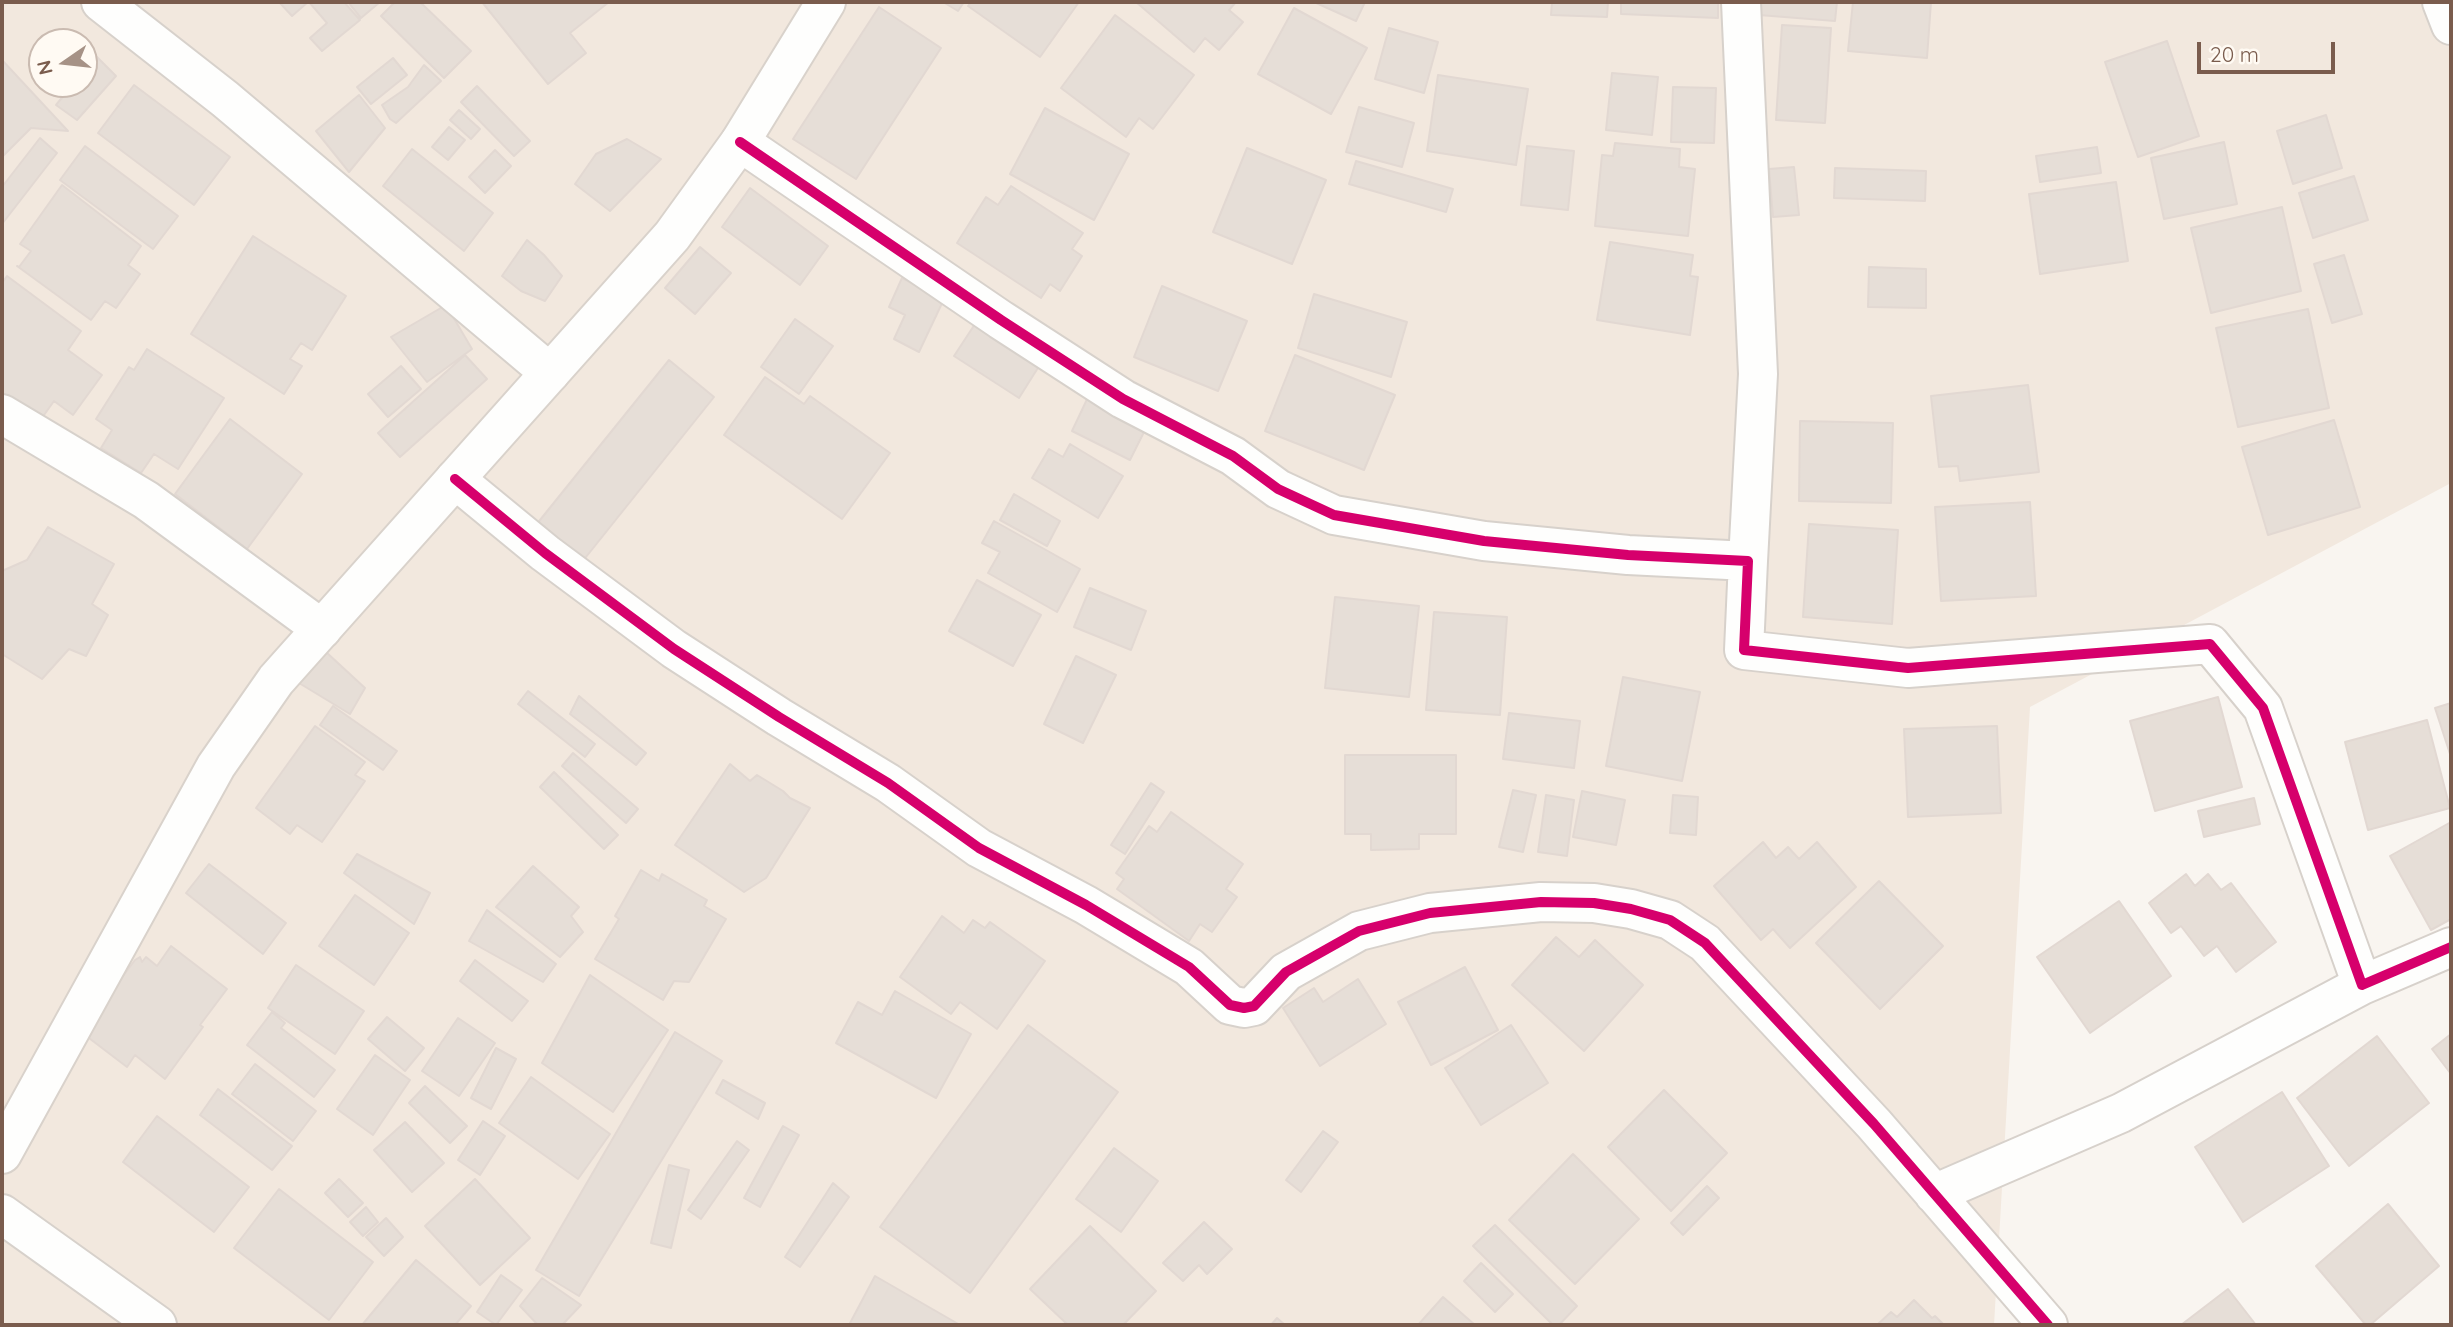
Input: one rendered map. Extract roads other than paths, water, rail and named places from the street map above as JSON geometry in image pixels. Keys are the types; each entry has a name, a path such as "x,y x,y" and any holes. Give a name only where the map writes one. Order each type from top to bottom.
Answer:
{"street":[{"path":"101,2 225,99 550,373"},
{"path":"1741,2 1758,374 1744,650 1908,668 2210,644 2263,708 2361,985"},
{"path":"2442,2 2451,25"},
{"path":"2,1154 216,766 276,680 672,236 740,142 822,4"},
{"path":"740,142 1001,320 1123,399 1233,456 1278,489 1334,515 1484,541 1628,555 1748,561"},
{"path":"2,414 146,500 322,629"},
{"path":"455,479 545,553 674,649 888,783 979,848 1086,905 1189,967 1230,1005 1244,1008 1254,1006 1286,972 1359,931 1430,913 1541,902 1594,903 1631,909 1670,920 1705,943 1864,1114 2048,1325"},
{"path":"1934,1194 2121,1114 2361,985 2451,947"},
{"path":"2,1214 157,1325"}]}
